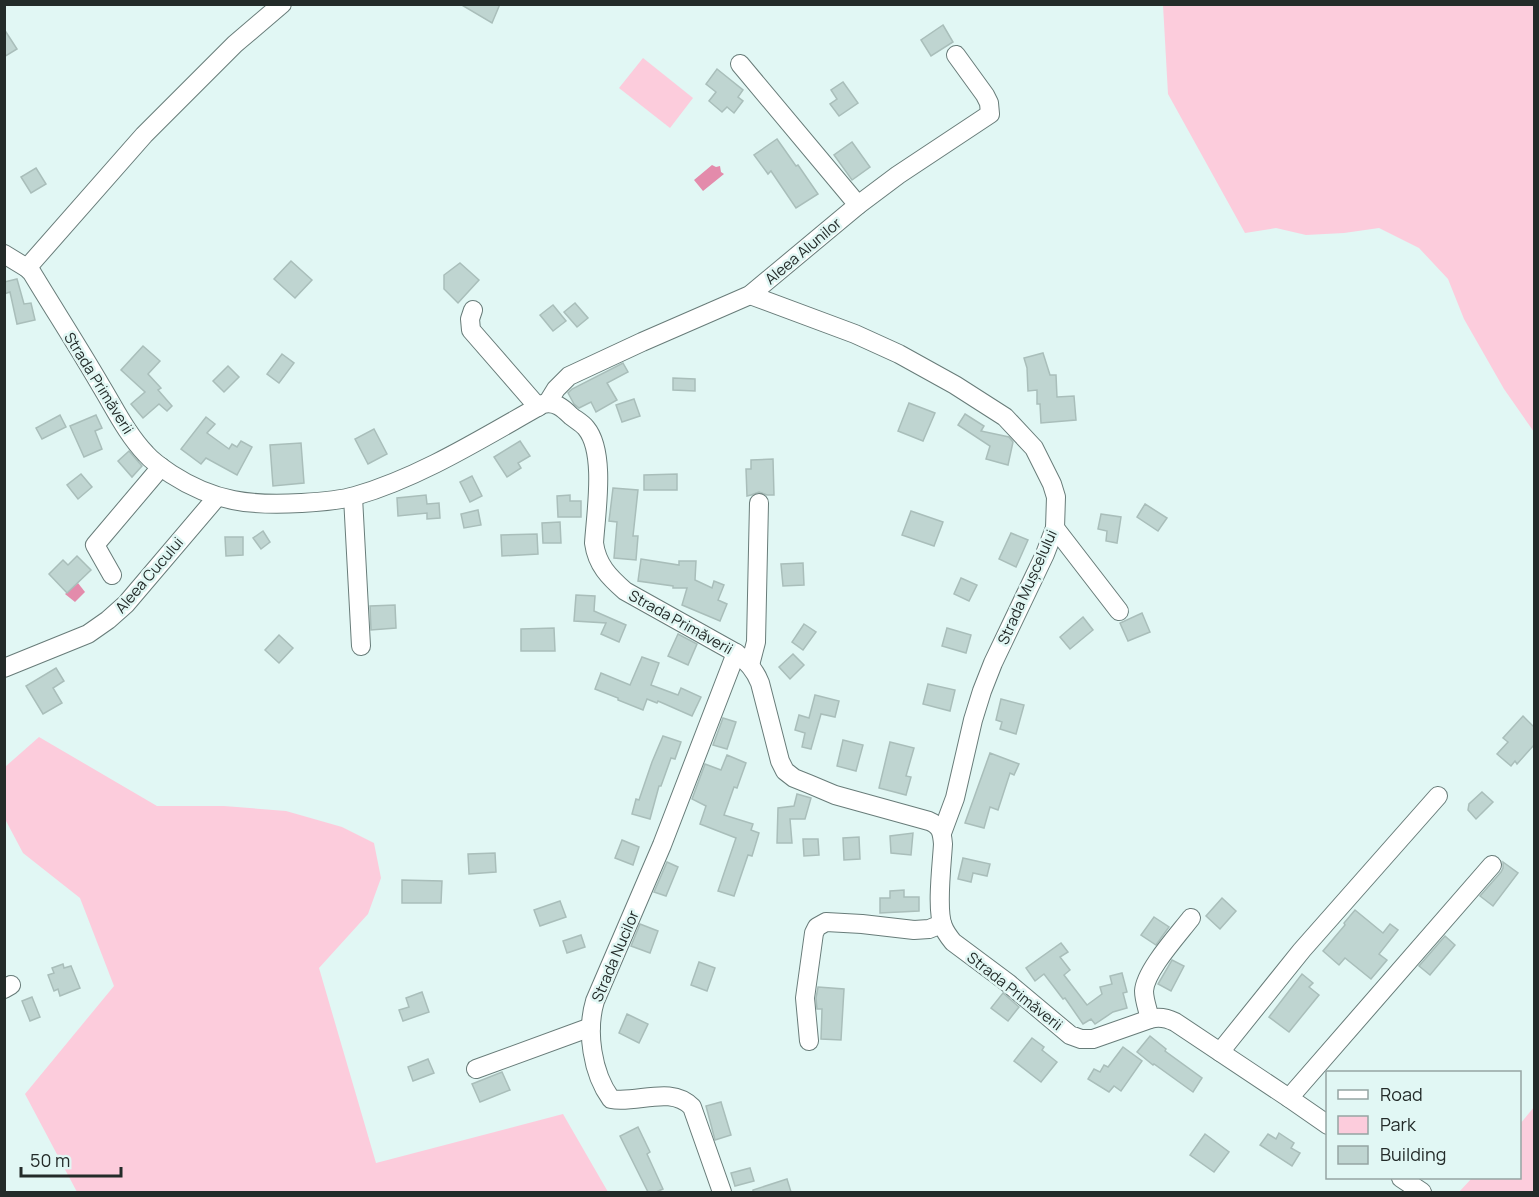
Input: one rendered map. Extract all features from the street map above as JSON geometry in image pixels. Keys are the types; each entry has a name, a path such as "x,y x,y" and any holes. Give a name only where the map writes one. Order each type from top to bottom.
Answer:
{"street":[{"path":"27,268 144,135 235,44 282,4"},
{"name":"Aleea Alunilor","path":"543,405 569,376 750,295 858,205 898,175 990,114 989,103 985,95 956,55"},
{"path":"740,64 858,205"},
{"name":"Strada Primăverii","path":"4,254 32,273 126,430 146,454 180,480 217,497 251,503 281,504 353,497 391,484 465,448 543,405 558,405 586,428 596,448 598,469 594,543 602,568 625,591 743,659"},
{"name":"Strada Mușcelului","path":"750,295 855,334 899,354 955,384 1005,417 1034,448 1047,472 1056,497 1055,528 982,691 955,798 942,833"},
{"path":"473,310 470,320 471,330 543,405"},
{"path":"111,575 95,545 161,467"},
{"name":"Aleea Cucului","path":"4,668 88,634 108,620 126,604 217,497"},
{"path":"353,497 361,645"},
{"name":"Strada Nucilor","path":"722,1192 692,1107 682,1099 669,1096 621,1101 611,1099 597,1067 591,1014 743,659 756,642 759,503"},
{"path":"1055,528 1119,611"},
{"path":"743,659 756,674 760,683 780,761 785,771 794,778 834,795 929,821 941,828 942,833 940,911 942,924 914,930 826,922 817,927 814,933 805,998 809,1041"},
{"path":"1220,1052 1302,950 1438,796"},
{"path":"1289,1098 1492,866"},
{"path":"1191,918 1146,981 1145,1002 1150,1019 1156,1017 1171,1020 1326,1124"},
{"name":"Strada Primăverii","path":"942,924 953,942 1008,983 1070,1035 1081,1039 1093,1039 1150,1019"},
{"path":"476,1070 591,1027"},
{"path":"1402,1179 1422,1192"}],"green space":[{"path":"1163,5 1534,5 1534,432 1504,389 1464,319 1448,279 1419,248 1379,228 1306,235 1276,228 1245,233 1168,94"},
{"path":"643,58 693,98 670,128 619,88"},
{"path":"39,737 157,806 224,806 286,811 342,827 374,843 381,878 368,914 319,968 376,1163 563,1114 608,1192 77,1192 25,1094 114,986 80,898 23,853 5,819 5,767"},
{"path":"1534,1107 1534,1192 1459,1192 1471,1179 1521,1179 1521,1123"}],"shaded area":[{"path":"712,165 720,166 724,174 703,191 694,180"},
{"path":"78,583 85,592 75,602 65,594"}],"building":[{"path":"460,4 500,4 492,23"},
{"path":"943,25 953,42 931,56 921,40"},
{"path":"4,29 17,49 4,57"},
{"path":"717,69 743,90 738,97 743,101 734,113 727,107 722,112 709,101 716,92 706,84"},
{"path":"843,82 858,103 839,116 830,104 837,99 831,90"},
{"path":"777,139 818,194 796,208 771,171 768,174 754,155"},
{"path":"852,142 870,167 852,180 834,155"},
{"path":"36,168 46,184 31,193 21,177"},
{"path":"291,261 312,280 295,298 274,279"},
{"path":"460,263 479,280 458,303 444,289 444,275"},
{"path":"17,279 24,304 31,303 35,320 17,324 10,292 4,294 4,282"},
{"path":"575,303 588,318 577,327 564,312"},
{"path":"553,305 566,321 553,331 540,315"},
{"path":"143,346 160,361 148,374 161,388 158,390 172,406 167,411 159,404 143,418 131,404 145,392 121,370"},
{"path":"1043,353 1050,375 1056,375 1057,397 1074,396 1076,420 1041,423 1037,390 1028,391 1024,358"},
{"path":"282,354 294,363 279,383 267,374"},
{"path":"623,363 628,372 607,383 617,400 596,412 591,402 579,408 574,404 568,393 572,389"},
{"path":"228,366 239,377 224,392 213,381"},
{"path":"673,378 695,379 695,391 673,390"},
{"path":"634,399 640,416 622,422 616,405"},
{"path":"909,403 935,413 923,441 898,431"},
{"path":"965,414 984,426 981,431 1009,437 1013,442 1008,465 986,459 990,446 958,425"},
{"path":"60,415 66,427 42,439 36,428"},
{"path":"96,415 102,428 95,431 102,449 84,457 70,426"},
{"path":"206,417 215,424 207,433 229,449 232,444 237,447 241,441 252,447 237,475 206,458 201,464 181,449"},
{"path":"374,429 387,454 368,464 355,439"},
{"path":"520,441 530,456 518,463 521,468 507,477 494,457"},
{"path":"301,443 304,483 273,486 270,445"},
{"path":"129,451 142,466 132,477 118,461"},
{"path":"773,459 774,495 759,492 747,496 746,469 751,469 751,460"},
{"path":"81,474 92,487 78,499 67,485"},
{"path":"677,474 677,490 644,490 644,475"},
{"path":"472,476 482,496 470,502 460,482"},
{"path":"613,488 638,490 633,536 638,536 636,560 614,558 617,522 609,521"},
{"path":"426,495 427,504 439,503 440,518 427,519 427,513 398,516 397,498"},
{"path":"570,495 570,501 581,501 581,517 558,517 557,496"},
{"path":"1145,504 1167,518 1158,531 1137,517"},
{"path":"478,510 481,525 464,528 461,514"},
{"path":"911,511 943,522 934,546 902,535"},
{"path":"1101,514 1121,517 1117,543 1106,541 1107,531 1098,529"},
{"path":"560,522 561,543 543,543 542,523"},
{"path":"263,531 270,542 261,549 253,538"},
{"path":"1011,533 1028,540 1016,567 999,559"},
{"path":"537,534 538,554 502,556 501,535"},
{"path":"225,537 243,537 243,555 226,556"},
{"path":"77,556 91,570 67,593 49,574 63,560 68,565"},
{"path":"641,559 679,565 679,561 696,561 695,580 712,588 714,581 724,585 718,600 727,604 720,621 682,605 687,588 673,588 673,586 638,581"},
{"path":"803,563 804,585 783,586 781,564"},
{"path":"961,578 977,585 969,601 954,594"},
{"path":"576,595 595,596 594,611 626,625 619,642 601,634 606,623 574,621"},
{"path":"395,605 396,628 371,630 370,606"},
{"path":"1142,613 1150,632 1128,641 1120,623"},
{"path":"1083,617 1093,630 1070,649 1060,637"},
{"path":"804,624 816,632 803,650 792,642"},
{"path":"554,628 555,651 521,651 521,629"},
{"path":"947,628 971,635 966,653 942,646"},
{"path":"678,634 697,644 688,665 668,656"},
{"path":"279,635 293,648 279,663 265,650"},
{"path":"793,654 804,665 790,679 779,667"},
{"path":"642,657 659,663 651,685 678,695 681,688 701,697 692,716 658,701 657,703 647,699 643,710 595,689 601,673 630,685"},
{"path":"56,668 64,681 53,688 62,703 43,714 26,686"},
{"path":"928,684 955,690 950,711 923,704"},
{"path":"815,695 839,701 835,717 821,714 811,749 802,747 805,733 795,730 799,715 809,718"},
{"path":"1001,699 1024,705 1016,734 1000,729 1002,722 996,720"},
{"path":"1523,716 1534,727 1534,745 1517,764 1515,761 1511,766 1497,754 1508,742 1503,738"},
{"path":"723,718 736,722 727,749 713,745"},
{"path":"663,736 681,742 675,759 671,758 661,786 659,786 650,819 632,814 636,799 639,800"},
{"path":"843,740 863,745 856,771 837,766"},
{"path":"890,742 914,748 906,776 911,777 906,795 879,788"},
{"path":"990,753 1019,764 1014,775 1010,773 998,810 990,807 984,828 965,823"},
{"path":"727,755 746,763 724,815 753,824 751,830 759,833 752,856 748,855 734,896 718,891 736,838 700,824 706,806 692,799 705,764 721,770"},
{"path":"1482,792 1493,802 1476,819 1468,810 1469,804"},
{"path":"797,794 811,798 805,819 790,819 792,843 777,843 778,808 794,806"},
{"path":"913,833 911,855 891,853 890,836"},
{"path":"859,837 860,859 844,860 843,838"},
{"path":"803,839 818,839 819,855 804,856"},
{"path":"622,840 639,847 633,865 615,858"},
{"path":"495,853 496,872 469,874 468,854"},
{"path":"963,858 990,864 987,876 973,873 971,882 958,879"},
{"path":"667,862 678,867 666,896 654,892"},
{"path":"1503,862 1518,873 1493,906 1480,896 1501,872"},
{"path":"402,880 442,881 441,903 402,903"},
{"path":"904,890 904,897 919,897 919,911 880,913 880,898 890,898 890,891"},
{"path":"1222,898 1236,911 1220,929 1206,916"},
{"path":"560,901 566,917 540,926 534,910"},
{"path":"1355,910 1383,933 1390,924 1398,930 1379,954 1387,960 1371,979 1345,958 1339,965 1323,951"},
{"path":"1154,917 1169,927 1156,945 1141,935"},
{"path":"640,924 658,931 650,953 631,946"},
{"path":"581,935 585,947 567,953 563,941"},
{"path":"1445,936 1455,945 1430,975 1419,966"},
{"path":"1061,943 1068,952 1060,957 1070,970 1064,975 1087,1005 1102,994 1100,987 1112,984 1110,976 1122,973 1127,992 1123,993 1127,1008 1113,1012 1095,1024 1091,1019 1083,1024 1044,974 1035,981 1026,968"},
{"path":"1172,960 1184,966 1171,991 1158,984"},
{"path":"699,962 715,968 707,991 691,985"},
{"path":"63,964 64,968 71,966 80,988 60,996 58,989 54,991 48,975 54,973 52,968"},
{"path":"1302,974 1313,983 1309,987 1319,995 1289,1032 1269,1017"},
{"path":"818,987 844,989 841,1040 821,1039 822,1009 817,1009"},
{"path":"422,992 429,1012 403,1021 399,1010 409,1007 406,998"},
{"path":"1003,993 1019,1007 1008,1021 991,1008"},
{"path":"32,997 40,1017 30,1021 22,1001"},
{"path":"627,1014 648,1024 639,1043 619,1033"},
{"path":"1150,1036 1166,1049 1165,1051 1202,1078 1193,1092 1137,1052"},
{"path":"1032,1038 1044,1047 1042,1050 1057,1062 1041,1082 1014,1061"},
{"path":"1123,1047 1142,1061 1121,1091 1114,1086 1109,1092 1088,1079 1094,1069 1100,1072 1104,1065 1108,1067"},
{"path":"428,1059 434,1073 413,1081 408,1067"},
{"path":"502,1072 510,1090 480,1102 472,1084"},
{"path":"721,1102 731,1135 715,1140 706,1106"},
{"path":"638,1127 663,1189 656,1192 648,1192 620,1136"},
{"path":"1279,1133 1294,1143 1291,1148 1300,1153 1292,1166 1260,1145 1268,1134 1276,1139"},
{"path":"1205,1134 1229,1152 1214,1172 1190,1155"},
{"path":"750,1168 754,1181 735,1186 731,1173"},
{"path":"787,1179 791,1192 753,1192 753,1190"}]}
